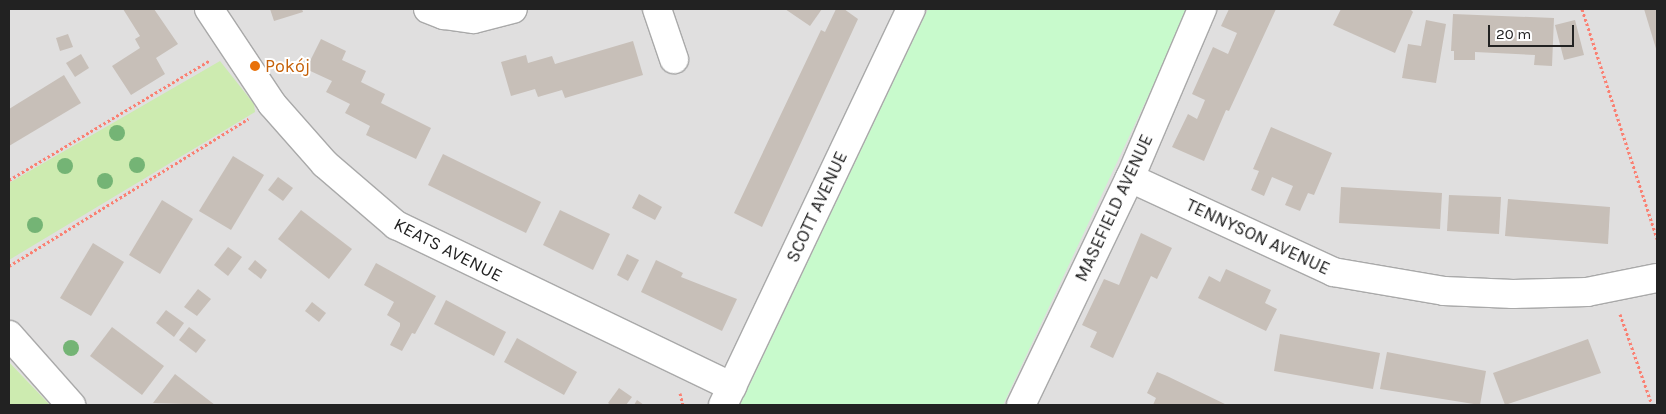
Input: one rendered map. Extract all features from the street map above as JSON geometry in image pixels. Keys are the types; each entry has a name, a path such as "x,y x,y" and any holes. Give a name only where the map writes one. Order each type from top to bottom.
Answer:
{"street":[{"name":"KEATS AVENUE","path":"209,9 272,104 325,164 396,225 728,396"},
{"path":"428,9 444,15 474,20 513,9"},
{"path":"657,9 674,59"},
{"name":"SCOTT AVENUE","path":"728,396 911,9"},
{"name":"MASEFIELD AVENUE","path":"1020,405 1130,178 1202,9"},
{"name":"TENNYSON AVENUE","path":"1130,178 1333,272 1444,291 1513,294 1587,292 1657,278"},
{"path":"9,335 71,405"}],"path":[{"path":"1582,9 1657,239"},
{"path":"9,180 233,47"},
{"path":"9,266 272,104"},
{"path":"1621,318 1652,405"}],"shaded area":[{"path":"9,9 1657,9 1657,405 50,405 9,362"}],"green space":[{"path":"928,9 1189,9 1003,405 740,405"},
{"path":"220,61 254,104 255,112 9,260 9,183"},
{"path":"9,362 50,405 9,405"}],"building":[{"path":"123,9 154,9 178,44 156,58 165,74 131,95 112,66 140,48 135,39 140,36"},
{"path":"270,9 302,9 303,12 274,21"},
{"path":"785,9 822,9 810,26"},
{"path":"836,9 844,9 858,19 762,227 734,213 821,30 825,32"},
{"path":"1229,9 1276,9 1229,111 1226,110 1204,161 1172,147 1188,114 1197,119 1205,100 1192,94 1213,47 1228,54 1237,33 1221,26"},
{"path":"1341,9 1410,9 1413,12 1395,53 1333,25"},
{"path":"1644,9 1657,9 1657,52"},
{"path":"1453,14 1554,18 1552,66 1534,65 1535,55 1475,52 1475,60 1454,60 1454,51 1451,51"},
{"path":"1426,20 1446,24 1436,83 1402,78 1408,44 1421,46"},
{"path":"1575,20 1584,55 1564,60 1555,25"},
{"path":"68,34 73,47 60,51 56,38"},
{"path":"321,39 346,51 342,60 366,71 361,82 385,94 381,103 431,128 416,159 366,135 370,126 345,113 350,104 326,92 332,81 306,69"},
{"path":"633,41 643,75 565,98 562,90 538,97 535,89 511,96 501,62 526,55 528,63 552,56 555,64"},
{"path":"81,54 89,68 75,77 66,63"},
{"path":"64,75 81,103 9,146 9,109"},
{"path":"1271,127 1332,153 1314,195 1308,193 1300,211 1285,205 1293,186 1272,177 1264,196 1251,190 1259,171 1253,169"},
{"path":"443,154 541,202 526,233 428,185"},
{"path":"233,156 264,175 231,230 199,211"},
{"path":"278,177 293,188 283,201 268,190"},
{"path":"1341,187 1442,193 1440,229 1339,223"},
{"path":"639,194 662,207 655,220 632,208"},
{"path":"1449,195 1501,197 1499,234 1447,231"},
{"path":"1508,199 1610,207 1608,244 1505,236"},
{"path":"162,200 193,219 160,274 129,255"},
{"path":"301,210 352,249 329,279 278,239"},
{"path":"560,210 610,234 593,270 543,245"},
{"path":"1141,233 1172,248 1157,279 1151,276 1113,358 1090,347 1097,332 1082,325 1104,279 1119,285"},
{"path":"93,243 124,262 91,316 60,298"},
{"path":"228,247 242,257 228,276 214,265"},
{"path":"627,254 639,260 628,281 617,275"},
{"path":"255,260 267,270 261,279 248,269"},
{"path":"656,260 683,273 681,277 737,299 722,331 641,292"},
{"path":"376,263 436,296 415,334 412,333 402,351 390,345 400,326 400,323 387,315 394,302 364,285"},
{"path":"1226,269 1271,290 1265,303 1277,309 1266,331 1198,298 1209,276 1220,282"},
{"path":"198,289 211,299 197,316 184,307"},
{"path":"446,300 506,332 494,356 434,324"},
{"path":"312,302 326,313 319,322 305,311"},
{"path":"166,310 184,323 174,337 156,323"},
{"path":"112,327 164,366 142,395 90,356"},
{"path":"189,327 206,340 196,353 179,340"},
{"path":"1280,334 1380,353 1373,389 1274,371"},
{"path":"517,338 577,372 564,395 504,362"},
{"path":"1588,339 1601,373 1505,405 1493,373"},
{"path":"1387,352 1486,371 1480,405 1380,389"},
{"path":"1157,372 1227,405 1153,405 1156,398 1147,393"},
{"path":"175,374 215,405 153,403"},
{"path":"619,388 632,397 626,405 611,405 608,403"},
{"path":"637,400 644,405 634,405"}],"place":[{"name":"Pokój","path":"255,66"}]}
